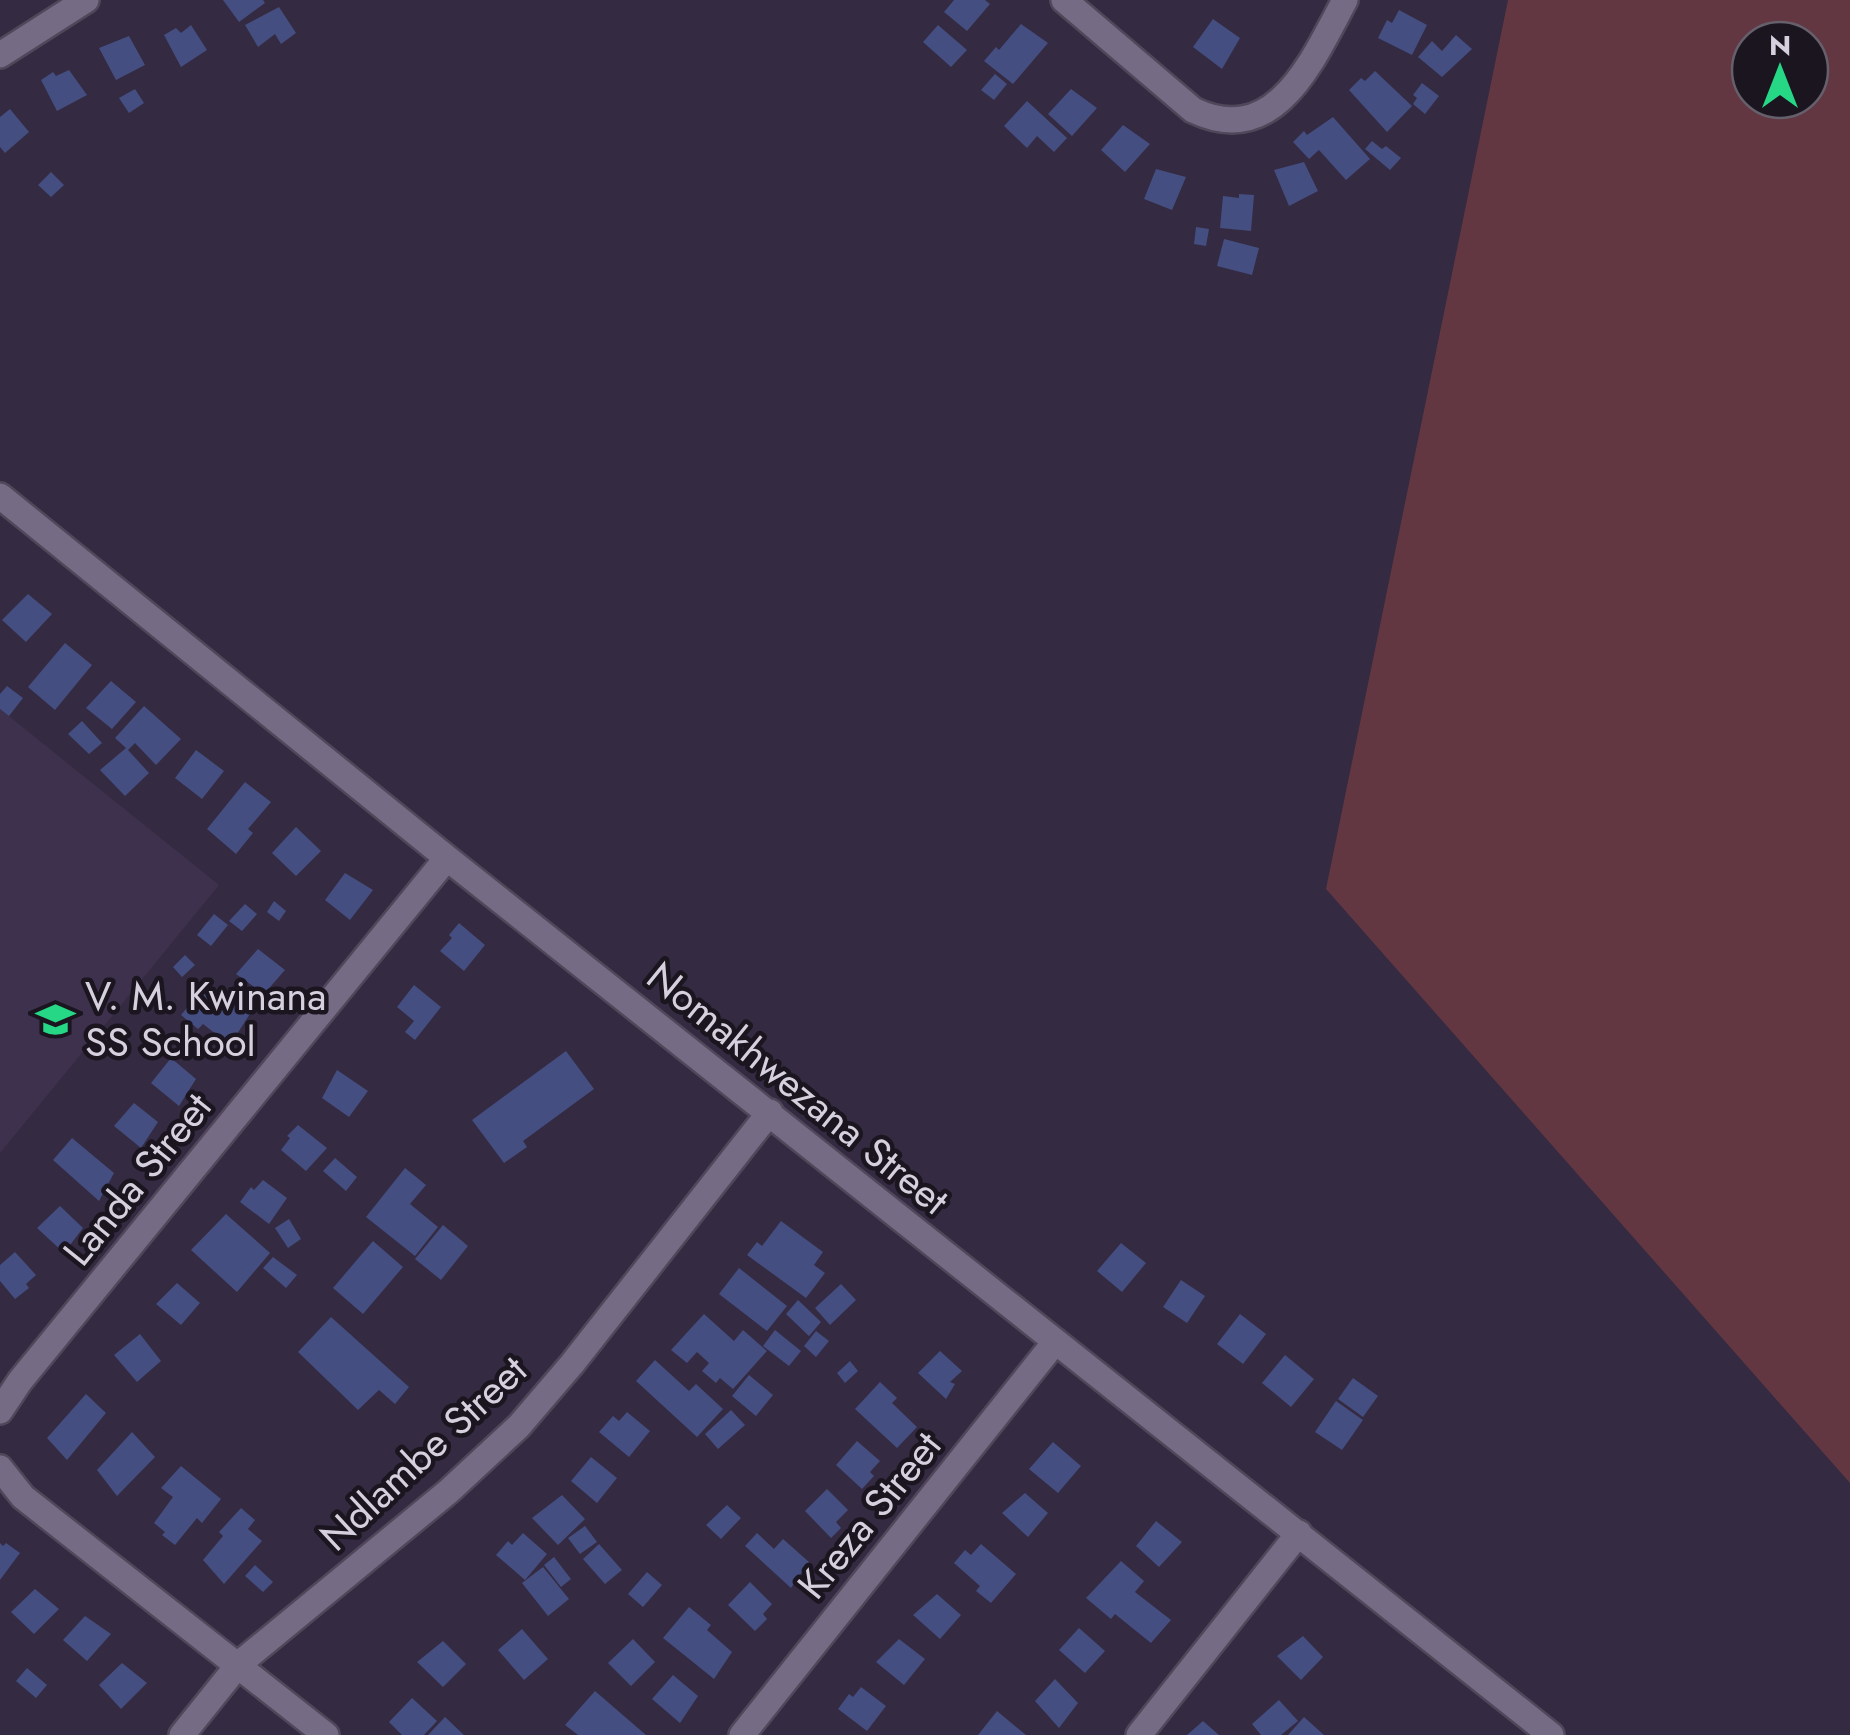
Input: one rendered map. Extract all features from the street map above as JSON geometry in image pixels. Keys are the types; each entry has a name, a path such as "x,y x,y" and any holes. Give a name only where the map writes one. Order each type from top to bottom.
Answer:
{"street":[{"path":"0,55 86,0"},
{"path":"1064,0 1192,110 1212,119 1244,119 1271,108 1301,80 1345,0"},
{"name":"Nomakhwezana Street","path":"0,496 447,858 1550,1735"},
{"name":"Landa Street","path":"0,1410 447,858"},
{"name":"Ndlambe Street","path":"182,1735 239,1664 448,1491 520,1426 770,1112"},
{"name":"Kreza Street","path":"742,1735 1056,1342"},
{"path":"0,1468 23,1497 326,1735"},
{"path":"1139,1735 1298,1533"}],"shaded area":[{"path":"1508,0 1850,0 1850,1483 1326,889"},
{"name":"V. M. Kwinana SS School","path":"0,709 219,885 0,1153"}],"building":[{"path":"223,0 263,0 265,3 239,22"},
{"path":"954,0 985,0 990,4 967,31 944,12"},
{"path":"279,7 296,33 281,44 275,34 258,47 245,25"},
{"path":"1399,10 1427,25 1412,55 1378,38 1387,20 1392,23"},
{"path":"1213,19 1240,38 1222,69 1193,47"},
{"path":"1021,24 1048,43 1013,84 984,61"},
{"path":"191,25 207,50 181,67 164,35 176,28 181,33"},
{"path":"938,25 967,50 951,67 923,42"},
{"path":"1456,35 1472,49 1442,77 1418,57 1432,41 1442,51"},
{"path":"129,36 145,65 116,80 99,48"},
{"path":"69,70 87,95 57,111 41,80 53,72 56,76"},
{"path":"1375,71 1412,106 1387,132 1349,90"},
{"path":"995,74 1007,84 994,100 981,90"},
{"path":"1422,83 1439,96 1425,114 1413,104 1417,98 1413,95"},
{"path":"135,89 144,103 129,113 119,98"},
{"path":"1071,89 1097,108 1072,136 1048,114"},
{"path":"1027,101 1067,138 1054,152 1037,136 1027,148 1004,126"},
{"path":"10,109 29,132 5,153 0,147 0,117"},
{"path":"1333,117 1370,159 1346,180 1319,150 1309,159 1293,142 1304,131 1307,135"},
{"path":"1123,125 1150,144 1125,172 1101,150"},
{"path":"1372,141 1401,158 1390,170 1365,149"},
{"path":"1304,162 1318,191 1289,206 1274,170"},
{"path":"1156,169 1186,177 1172,210 1144,199"},
{"path":"51,172 64,185 51,197 38,185"},
{"path":"1239,194 1254,195 1251,231 1220,228 1223,196 1239,198"},
{"path":"1196,227 1209,229 1206,246 1194,244"},
{"path":"1224,239 1259,248 1252,275 1217,266"},
{"path":"28,594 52,614 26,642 2,620"},
{"path":"65,643 92,665 55,710 28,687"},
{"path":"111,681 136,702 112,729 86,708"},
{"path":"7,686 23,698 9,716 0,709 0,694"},
{"path":"144,706 181,739 156,765 135,743 128,750 149,773 125,796 100,770 126,748 115,738"},
{"path":"82,721 102,743 89,754 68,734"},
{"path":"196,750 224,771 202,799 175,778"},
{"path":"245,782 271,802 248,829 253,833 236,854 207,829"},
{"path":"296,827 321,851 296,876 272,853"},
{"path":"345,873 373,890 350,920 325,900"},
{"path":"274,901 286,911 279,921 267,912"},
{"path":"245,904 257,914 242,931 229,921"},
{"path":"214,914 228,925 211,946 197,935"},
{"path":"459,923 485,945 464,971 440,951"},
{"path":"258,949 285,970 264,994 236,974"},
{"path":"185,955 195,965 182,977 173,967"},
{"path":"414,985 441,1007 415,1040 405,1032 414,1021 397,1007"},
{"path":"205,986 221,998 231,986 255,1006 230,1045 203,1024 198,1029 181,1015"},
{"path":"566,1051 594,1089 523,1141 527,1147 504,1163 472,1120"},
{"path":"171,1058 196,1079 179,1106 151,1083"},
{"path":"337,1070 368,1091 349,1117 322,1098"},
{"path":"134,1103 158,1122 141,1148 114,1126"},
{"path":"298,1125 327,1148 306,1171 281,1150"},
{"path":"72,1138 114,1173 99,1201 53,1160"},
{"path":"335,1158 357,1177 346,1191 323,1171"},
{"path":"405,1168 426,1185 410,1204 438,1227 415,1256 366,1217"},
{"path":"263,1180 287,1198 269,1224 240,1202 251,1187 254,1190"},
{"path":"60,1206 83,1228 64,1253 37,1228"},
{"path":"226,1214 270,1253 237,1292 191,1250"},
{"path":"289,1219 301,1239 288,1248 275,1228"},
{"path":"781,1221 823,1252 814,1265 825,1273 806,1298 747,1255 757,1242 762,1246"},
{"path":"443,1225 468,1246 441,1280 415,1259"},
{"path":"373,1241 403,1267 363,1314 333,1288"},
{"path":"1121,1243 1146,1263 1122,1292 1097,1271"},
{"path":"15,1252 36,1275 26,1284 29,1288 15,1299 0,1281 0,1265"},
{"path":"273,1257 297,1275 286,1288 263,1268"},
{"path":"739,1268 787,1306 767,1331 719,1294"},
{"path":"1181,1280 1205,1296 1187,1323 1163,1307"},
{"path":"177,1283 200,1303 181,1325 156,1304"},
{"path":"841,1284 856,1300 830,1325 815,1308"},
{"path":"798,1300 821,1322 809,1336 786,1314"},
{"path":"704,1314 734,1341 743,1330 767,1351 733,1389 720,1378 716,1383 702,1371 709,1363 697,1352 687,1363 671,1350"},
{"path":"1240,1314 1266,1334 1243,1364 1217,1344"},
{"path":"331,1317 409,1387 395,1404 379,1390 358,1410 298,1352"},
{"path":"775,1330 801,1351 789,1366 763,1346"},
{"path":"816,1331 829,1341 816,1357 804,1346"},
{"path":"140,1334 161,1361 137,1382 114,1355"},
{"path":"940,1351 962,1371 950,1382 955,1384 946,1399 918,1373"},
{"path":"1285,1355 1314,1379 1291,1407 1262,1383"},
{"path":"655,1360 689,1391 696,1384 723,1409 697,1437 636,1381"},
{"path":"850,1361 858,1371 845,1383 837,1373"},
{"path":"749,1375 773,1395 756,1416 732,1396"},
{"path":"1353,1378 1378,1396 1363,1417 1338,1399"},
{"path":"880,1382 897,1398 892,1403 917,1427 897,1448 855,1409"},
{"path":"86,1394 106,1413 67,1460 47,1438"},
{"path":"1336,1401 1363,1420 1342,1450 1315,1432"},
{"path":"731,1410 745,1425 718,1449 705,1434"},
{"path":"627,1412 650,1431 629,1457 599,1432 613,1416 619,1421"},
{"path":"132,1432 155,1457 117,1496 97,1470"},
{"path":"857,1441 880,1461 870,1472 874,1476 862,1489 836,1465"},
{"path":"1053,1442 1081,1466 1058,1493 1029,1469"},
{"path":"591,1457 617,1478 597,1503 571,1481"},
{"path":"181,1466 221,1499 202,1523 197,1518 175,1545 154,1523 173,1497 161,1488"},
{"path":"827,1489 848,1510 836,1522 841,1528 831,1538 805,1511"},
{"path":"1025,1493 1048,1513 1028,1537 1002,1513"},
{"path":"562,1495 585,1519 558,1545 532,1518"},
{"path":"727,1505 741,1518 721,1539 706,1525"},
{"path":"241,1508 255,1520 248,1529 262,1541 224,1584 203,1560 223,1536 219,1532"},
{"path":"1156,1521 1182,1542 1159,1567 1136,1546"},
{"path":"585,1526 597,1542 580,1554 568,1538"},
{"path":"523,1533 547,1554 525,1580 496,1555 508,1541 512,1545"},
{"path":"757,1533 774,1549 783,1539 809,1562 791,1588 745,1546"},
{"path":"0,1543 20,1553 0,1580"},
{"path":"599,1544 622,1570 605,1584 583,1559"},
{"path":"981,1544 1016,1574 991,1603 976,1591 980,1586 954,1563 965,1550 971,1555"},
{"path":"554,1557 571,1579 561,1587 544,1565"},
{"path":"1121,1561 1144,1581 1135,1592 1171,1620 1151,1643 1115,1614 1111,1619 1086,1598"},
{"path":"255,1565 273,1582 263,1592 245,1576"},
{"path":"543,1567 569,1599 548,1616 522,1583"},
{"path":"647,1572 662,1585 643,1607 628,1594"},
{"path":"750,1582 772,1604 763,1614 767,1619 755,1631 728,1605"},
{"path":"35,1589 59,1609 34,1634 11,1612"},
{"path":"937,1594 961,1615 940,1639 913,1615"},
{"path":"689,1607 711,1625 707,1630 732,1652 714,1679 663,1638"},
{"path":"85,1616 111,1634 87,1661 63,1640"},
{"path":"1079,1628 1105,1651 1085,1673 1059,1650"},
{"path":"522,1629 548,1659 524,1680 498,1650"},
{"path":"1303,1636 1323,1657 1301,1680 1277,1656"},
{"path":"633,1639 655,1662 631,1686 608,1663"},
{"path":"899,1639 925,1659 904,1685 876,1662"},
{"path":"443,1641 466,1664 443,1687 417,1662"},
{"path":"122,1663 147,1683 121,1709 99,1685"},
{"path":"27,1668 47,1685 36,1698 16,1681"},
{"path":"673,1675 698,1696 680,1723 652,1699"},
{"path":"1055,1679 1078,1703 1059,1728 1035,1701"},
{"path":"861,1687 886,1706 867,1731 838,1709 849,1694 853,1697"},
{"path":"595,1691 646,1735 578,1735 565,1725"},
{"path":"412,1698 437,1721 424,1735 402,1735 389,1722"},
{"path":"1279,1700 1298,1721 1281,1735 1261,1735 1252,1724"},
{"path":"997,1711 1026,1735 978,1735"},
{"path":"445,1717 464,1735 428,1735"},
{"path":"1304,1717 1324,1735 1288,1735"},
{"path":"1203,1721 1219,1735 1187,1735"}],"place":[{"name":"V. M. Kwinana SS School","path":"55,1019"}]}
